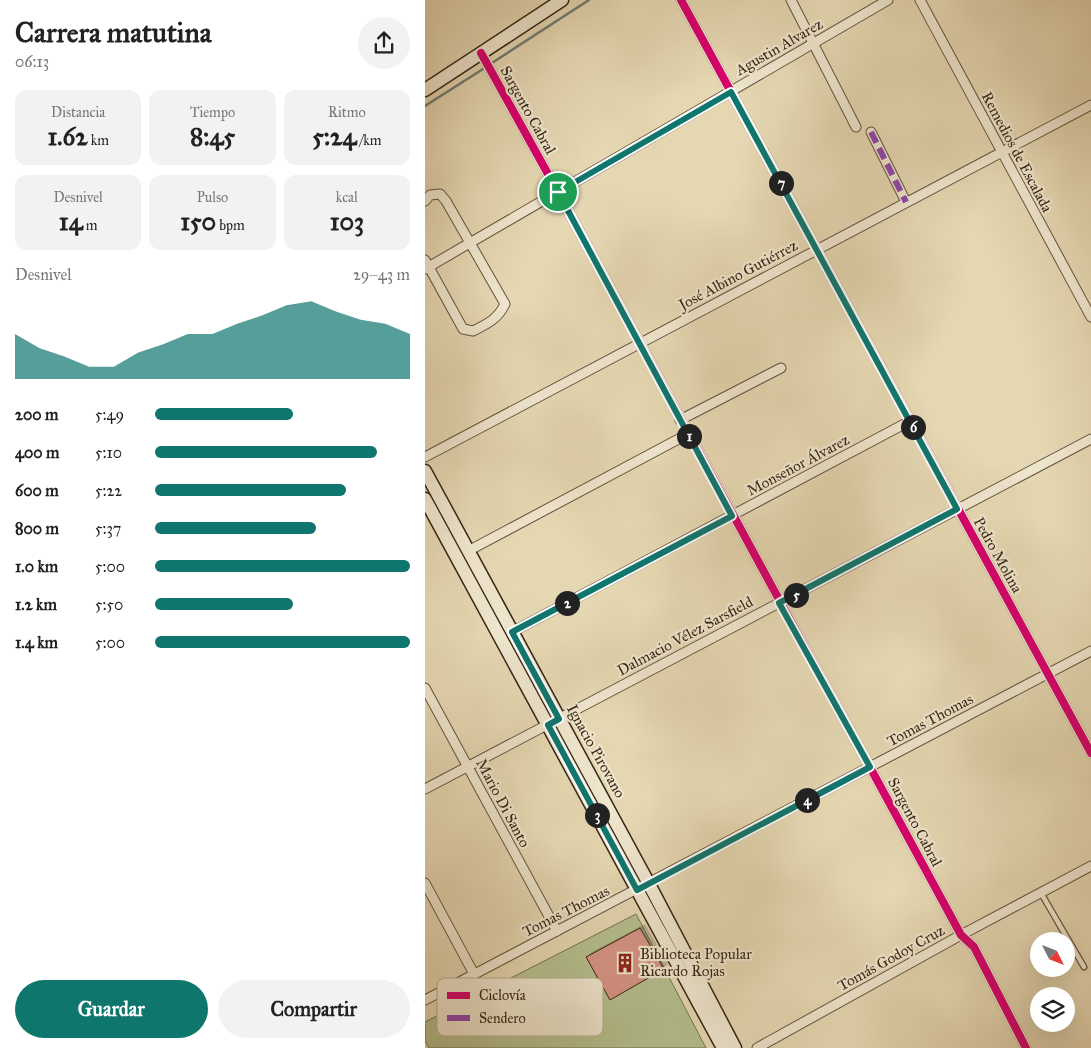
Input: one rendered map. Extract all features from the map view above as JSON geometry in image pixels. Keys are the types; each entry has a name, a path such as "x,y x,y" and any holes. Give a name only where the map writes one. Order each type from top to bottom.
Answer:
{"street":[{"path":"425,90 562,0"},
{"name":"Pedro Molina","path":"681,0 1091,753"},
{"path":"791,0 856,126"},
{"name":"Agustin Alvarez","path":"426,266 471,243 888,0"},
{"name":"Remedios de Escalada","path":"920,0 1091,317"},
{"name":"Sargento Cabral","path":"481,54 558,192 779,603 961,935 974,947 1026,1048"},
{"name":"José Albino Gutiérrez","path":"425,457 1091,105"},
{"path":"871,132 906,202"},
{"path":"425,200 431,195 440,194 471,243 505,304 496,319 473,332 463,328 426,266"},
{"path":"680,420 781,368"},
{"name":"Monseñor Álvarez","path":"512,632 910,421"},
{"path":"468,550 688,434"},
{"name":"Dalmacio Vélez Sarsfield","path":"425,789 1091,439"},
{"name":"Ignacio Pirovano","path":"425,471 649,884 735,1048"},
{"name":"Ignacio Pirovano","path":"425,500 723,1048"},
{"name":"Tomas Thomas","path":"466,978 1091,651"},
{"name":"Mario Di Santo","path":"425,688 557,931"},
{"name":"Tomás Godoy Cruz","path":"757,1048 961,935 1091,866"},
{"path":"425,883 474,974"},
{"name":"Tomas Thomas","path":"425,1000 437,994"}],"lane":[{"path":"1041,893 1084,967"}],"green space":[{"path":"636,914 706,1048 429,1048 425,1041 425,1022 437,1016 437,1036 603,1036 603,978 511,978"}],"building":[{"name":"Biblioteca Popular Ricardo Rojas","path":"640,928 664,969 610,1000 603,987 603,978 598,978 586,957"}],"waterway":[{"path":"492,63 589,0"},
{"path":"425,106 483,69"}],"marked path":[{"path":"871,132 906,202"}],"cycle path":[{"path":"681,0 1091,753"},
{"path":"481,53 961,935 974,947 1026,1048"}],"place":[{"name":"Biblioteca Popular Ricardo Rojas","path":"625,963"}],"route":[{"path":"731,92 957,509 779,603 870,767 637,890 548,725 559,719 512,632 732,516 558,192 731,92"}]}
